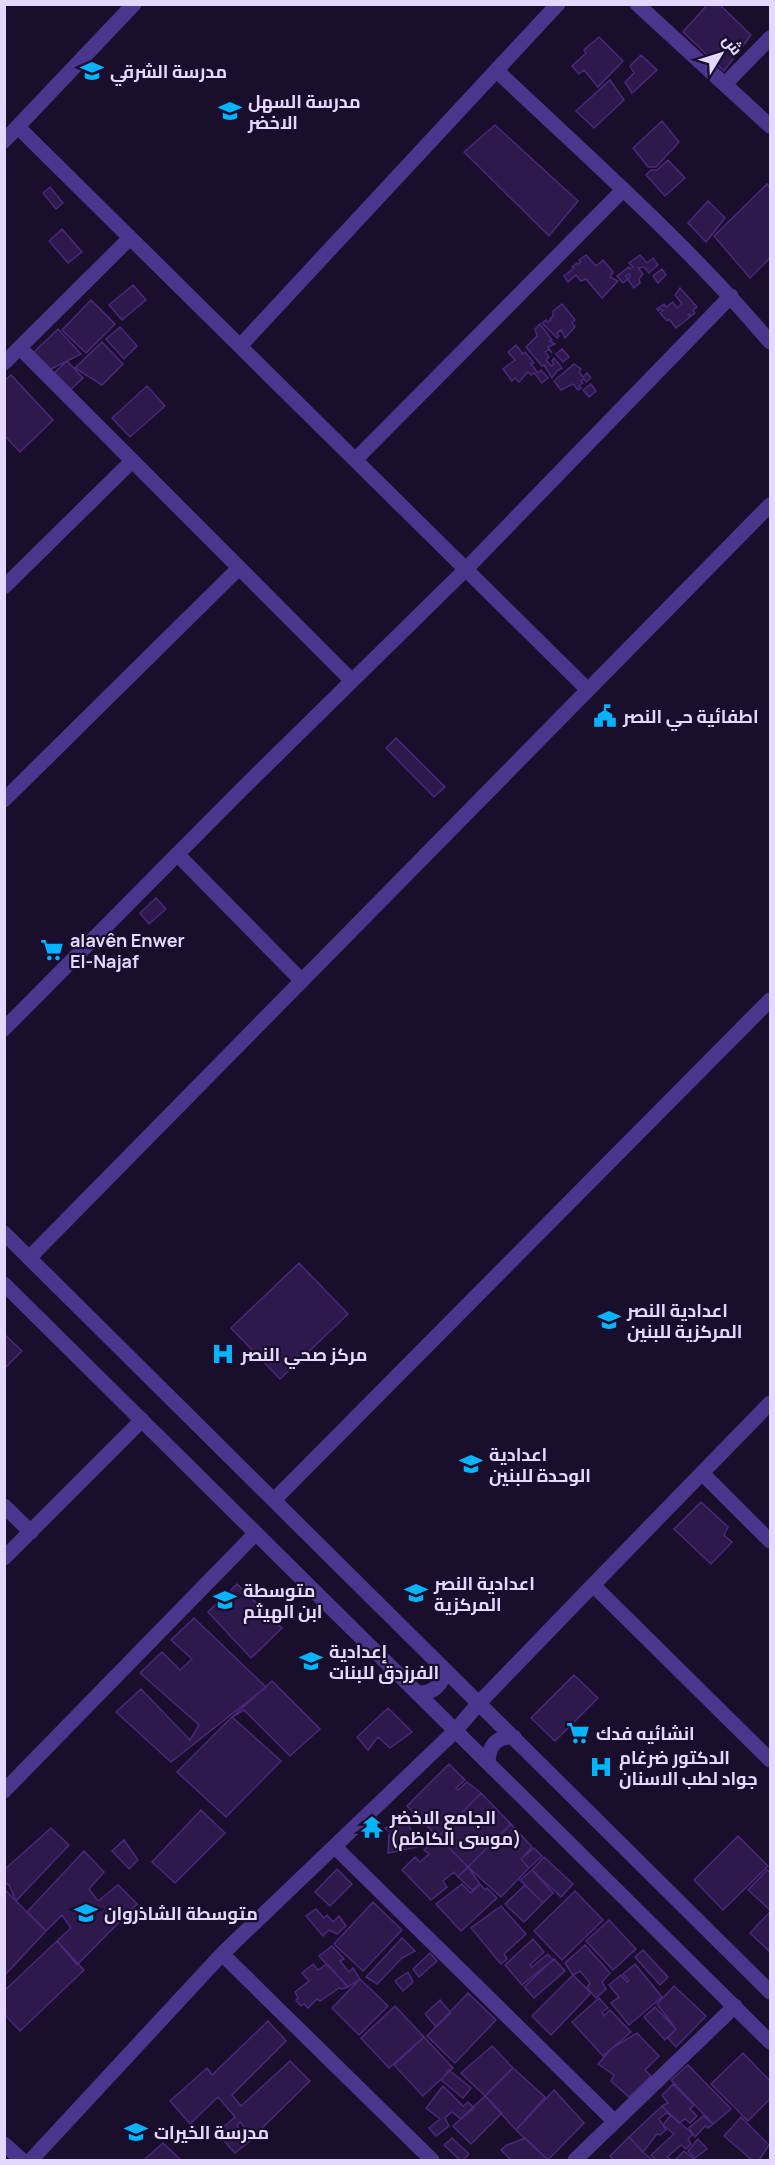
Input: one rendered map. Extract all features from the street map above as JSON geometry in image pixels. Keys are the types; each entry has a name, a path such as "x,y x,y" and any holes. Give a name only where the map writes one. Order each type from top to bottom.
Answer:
{"street":[{"path":"4,141 134,4"},
{"path":"240,346 558,4"},
{"path":"637,4 771,126"},
{"path":"725,84 771,38"},
{"path":"497,71 731,296 771,342"},
{"path":"18,128 588,690"},
{"path":"355,460 623,190"},
{"path":"4,363 130,238"},
{"path":"4,1029 10,1012 177,854 466,569 731,296"},
{"path":"20,348 352,681"},
{"path":"4,587 132,461"},
{"path":"29,1258 771,505"},
{"path":"4,800 239,568"},
{"path":"177,854 302,981"},
{"path":"274,1500 771,1000"},
{"path":"4,1233 443,1668 768,1983"},
{"path":"4,1284 771,2042"},
{"path":"31,2160 222,1954 455,1731 479,1703 771,1403"},
{"path":"4,1558 142,1420"},
{"path":"702,1473 771,1541"},
{"path":"4,1506 31,1532"},
{"path":"4,1791 256,1533"},
{"path":"593,1585 771,1760"},
{"path":"417,1693 429,1693 437,1688 442,1681 443,1668"},
{"path":"488,1762 489,1751 493,1743 501,1738 514,1737"},
{"path":"335,1847 614,2121"},
{"path":"222,1954 432,2160"},
{"path":"575,2160 735,2006"},
{"path":"4,2144 22,2160"}],"building":[{"path":"708,4 719,4 751,35 724,71 683,32"},
{"path":"599,37 623,61 598,87 584,70 579,74 572,66 586,53 584,50"},
{"path":"641,55 657,70 632,93 625,82 634,73 630,66"},
{"path":"610,80 624,100 594,128 576,111"},
{"path":"662,121 679,142 656,167 648,167 633,148"},
{"path":"495,125 578,201 549,236 464,152"},
{"path":"668,160 685,178 665,196 646,175 651,170 657,170"},
{"path":"767,184 770,188 770,258 750,278 714,236"},
{"path":"50,187 63,203 56,209 43,193"},
{"path":"708,201 725,218 706,242 688,223"},
{"path":"62,229 82,252 68,263 49,241"},
{"path":"586,255 596,266 603,260 613,272 610,277 618,281 602,298 586,279 581,281 576,275 568,282 564,276"},
{"path":"640,255 647,263 653,258 658,265 649,273 644,267 638,268 643,274 639,279 640,283 634,288 628,280 629,274 626,276 628,279 623,283 617,276 629,267 630,269 633,267 629,263"},
{"path":"662,269 666,275 658,283 653,276"},
{"path":"133,285 146,300 122,320 109,305"},
{"path":"680,288 697,307 693,310 695,313 688,315 690,317 676,328 660,313 663,311 661,309 658,311 657,309 673,302 677,308 682,304 675,295"},
{"path":"91,300 115,324 86,353 62,330"},
{"path":"562,304 575,320 572,323 575,327 565,338 561,330 557,333 559,336 557,338 542,323 551,320 553,311"},
{"path":"540,324 552,340 550,341 555,344 548,347 552,353 549,349 545,352 549,357 546,360 551,366 554,364 552,361 554,358 562,368 552,378 544,365 542,366 526,347 537,336 535,329"},
{"path":"120,327 137,346 124,359 106,339"},
{"path":"58,329 81,354 49,370 33,353"},
{"path":"102,342 123,364 102,385 75,368"},
{"path":"516,345 534,363 531,364 538,373 541,370 548,378 542,383 534,373 531,375 528,372 519,382 515,378 512,381 503,369 515,360 508,352"},
{"path":"562,349 569,357 563,362 556,354"},
{"path":"67,361 83,378 67,393 51,376"},
{"path":"574,364 581,369 579,372 583,377 587,373 591,378 586,382 584,379 581,381 583,383 578,390 573,384 561,390 554,381"},
{"path":"11,375 53,420 20,452 4,435 4,381"},
{"path":"591,384 596,391 589,397 583,390"},
{"path":"147,386 165,406 130,437 112,418"},
{"path":"396,738 445,787 434,797 386,748"},
{"path":"156,898 166,909 149,924 140,913"},
{"path":"299,1263 348,1314 280,1379 231,1328"},
{"path":"4,1334 22,1351 4,1369"},
{"path":"701,1502 728,1527 724,1535 732,1542 711,1564 674,1529"},
{"path":"237,1584 282,1628 251,1658 208,1612"},
{"path":"194,1618 266,1687 171,1762 116,1712 141,1689 190,1740 199,1725 140,1673 162,1652 180,1670 192,1659 171,1640"},
{"path":"574,1675 598,1698 555,1741 531,1718"},
{"path":"272,1681 320,1729 290,1756 244,1710 232,1717"},
{"path":"388,1708 412,1732 390,1748 378,1737 368,1750 357,1737"},
{"path":"232,1717 281,1761 226,1817 177,1772"},
{"path":"449,1764 465,1780 456,1788 458,1790 467,1782 481,1793 438,1837 407,1806"},
{"path":"481,1793 511,1824 468,1867 438,1837"},
{"path":"201,1810 225,1833 175,1883 152,1862"},
{"path":"408,1822 417,1847 388,1853 389,1834 385,1828"},
{"path":"511,1824 532,1847 521,1859 529,1868 501,1897 468,1867"},
{"path":"51,1828 69,1845 16,1901 9,1885 4,1882 4,1870"},
{"path":"738,1836 768,1866 723,1910 694,1880"},
{"path":"438,1837 468,1867 458,1877 454,1872 443,1881 447,1887 431,1900 402,1870 415,1857 420,1862 429,1854 424,1850"},
{"path":"124,1840 138,1860 129,1869 112,1851"},
{"path":"534,1848 542,1856 529,1868 521,1859"},
{"path":"84,1851 104,1872 89,1889 98,1901 118,1885 137,1904 77,1965 57,1941 71,1928 62,1915 46,1931 27,1912"},
{"path":"544,1857 573,1884 561,1897 532,1870"},
{"path":"468,1867 480,1884 472,1890 458,1877"},
{"path":"337,1869 352,1884 330,1906 315,1892"},
{"path":"532,1870 553,1893 543,1903 520,1880"},
{"path":"767,1870 770,1872 770,1910 748,1890"},
{"path":"462,1884 471,1893 480,1884 497,1898 461,1931 436,1904"},
{"path":"525,1885 543,1903 524,1922 505,1904"},
{"path":"4,1889 46,1931 4,1976"},
{"path":"575,1891 603,1920 562,1960 534,1931"},
{"path":"373,1902 402,1930 363,1971 334,1944"},
{"path":"501,1906 526,1934 504,1954 507,1959 501,1964 471,1928"},
{"path":"316,1909 324,1918 327,1915 333,1922 339,1916 346,1926 337,1934 329,1930 323,1936 306,1916"},
{"path":"770,1912 770,1950 769,1951 750,1933"},
{"path":"609,1920 636,1949 613,1970 586,1941"},
{"path":"402,1938 415,1951 402,1958 377,1984 366,1977"},
{"path":"533,1939 544,1952 530,1965 532,1967 548,1954 553,1960 522,1985 505,1965"},
{"path":"57,1941 84,1970 20,2031 4,2014 4,1991"},
{"path":"585,1945 610,1973 602,1982 606,1989 596,1998 587,1988 590,1983 580,1971 573,1975 565,1963"},
{"path":"332,1946 344,1959 340,1961 349,1972 353,1968 360,1979 348,1987 319,1956"},
{"path":"643,1950 668,1977 660,1985 635,1957"},
{"path":"430,1953 437,1961 419,1977 413,1969"},
{"path":"554,1959 565,1971 534,1998 524,1987"},
{"path":"313,1964 318,1970 327,1964 348,1987 339,1988 320,2001 317,1999 308,2008 304,2004 301,2006 296,2000 298,1998 295,1992 309,1981 302,1973"},
{"path":"635,1964 662,1997 629,2025 611,2003 619,1997 609,1985 621,1975 627,1982 629,1981 623,1974"},
{"path":"408,1972 413,1982 403,1991 395,1981"},
{"path":"573,1975 591,1993 551,2035 532,2016"},
{"path":"360,1979 388,2006 359,2035 332,2008"},
{"path":"674,1986 706,2016 676,2047 668,2038 676,2029 657,2004"},
{"path":"468,1993 496,2020 455,2063 427,2036"},
{"path":"599,1998 608,2008 602,2012 604,2016 610,2010 631,2032 603,2056 572,2022"},
{"path":"440,2000 451,2013 436,2027 425,2014"},
{"path":"395,2006 424,2037 389,2068 361,2038"},
{"path":"655,2007 676,2029 665,2040 644,2017"},
{"path":"268,2021 286,2041 232,2095 241,2106 290,2061 310,2081 253,2137 240,2122 237,2126 250,2141 235,2153 217,2133 235,2117 218,2097 190,2124 170,2101 207,2068 212,2075"},
{"path":"637,2033 659,2056 645,2070 651,2076 629,2097 611,2081 614,2075 598,2064 612,2048"},
{"path":"424,2037 453,2068 423,2096 394,2065"},
{"path":"492,2046 513,2068 485,2096 461,2073"},
{"path":"743,2053 770,2081 770,2099 748,2121 711,2084"},
{"path":"688,2065 731,2109 713,2124 671,2080"},
{"path":"513,2068 545,2097 516,2130 485,2096"},
{"path":"449,2070 471,2088 463,2098 441,2080"},
{"path":"673,2084 694,2105 690,2109 697,2116 690,2123 685,2119 679,2123 662,2106 668,2103 662,2095"},
{"path":"443,2086 463,2106 468,2102 474,2108 461,2119 452,2112 445,2118 449,2126 436,2136 429,2128 440,2119 426,2108"},
{"path":"554,2090 584,2123 548,2160 516,2130"},
{"path":"485,2096 502,2113 471,2144 453,2126"},
{"path":"662,2106 671,2115 666,2113 659,2119 666,2130 660,2135 657,2134 643,2152 629,2137"},
{"path":"671,2115 693,2134 688,2139 691,2144 686,2149 681,2145 667,2157 672,2160 656,2160 651,2155 674,2134 663,2125"},
{"path":"703,2116 713,2124 708,2128 705,2126 695,2137 689,2128"},
{"path":"741,2117 769,2145 759,2160 752,2160 724,2136"},
{"path":"629,2137 652,2160 614,2160 610,2156"},
{"path":"452,2138 469,2154 463,2160 460,2160 444,2145"},
{"path":"525,2138 548,2160 511,2160 501,2150"},
{"path":"698,2139 707,2149 695,2158 688,2151"},
{"path":"163,2143 181,2160 144,2160"},
{"path":"684,2151 695,2160 675,2160"}],"place":[{"name":"مدرسة الشرقي","path":"92,71"},
{"name":"مدرسة السهل الاخضر","path":"230,111"},
{"name":"اطفائية حي النصر","path":"605,716"},
{"name":"alavên Enwer El-Najaf","path":"52,950"},
{"name":"اعدادية النصر المركزية للبنين","path":"609,1320"},
{"name":"مركز صحي النصر","path":"223,1354"},
{"name":"اعدادية الوحدة للبنين","path":"471,1464"},
{"name":"اعدادية النصر المركزية","path":"416,1593"},
{"name":"متوسطة ابن الهيثم","path":"225,1600"},
{"name":"إعدادية الفرزدق للبنات","path":"311,1661"},
{"name":"انشائيه فدك","path":"578,1733"},
{"name":"الدكتور ضرغام جواد لطب الاسنان","path":"601,1767"},
{"name":"الجامع الاخضر (موسى الكاظم)","path":"372,1827"},
{"name":"متوسطة الشاذروان","path":"86,1913"},
{"name":"مدرسة الخيرات","path":"136,2132"}]}
